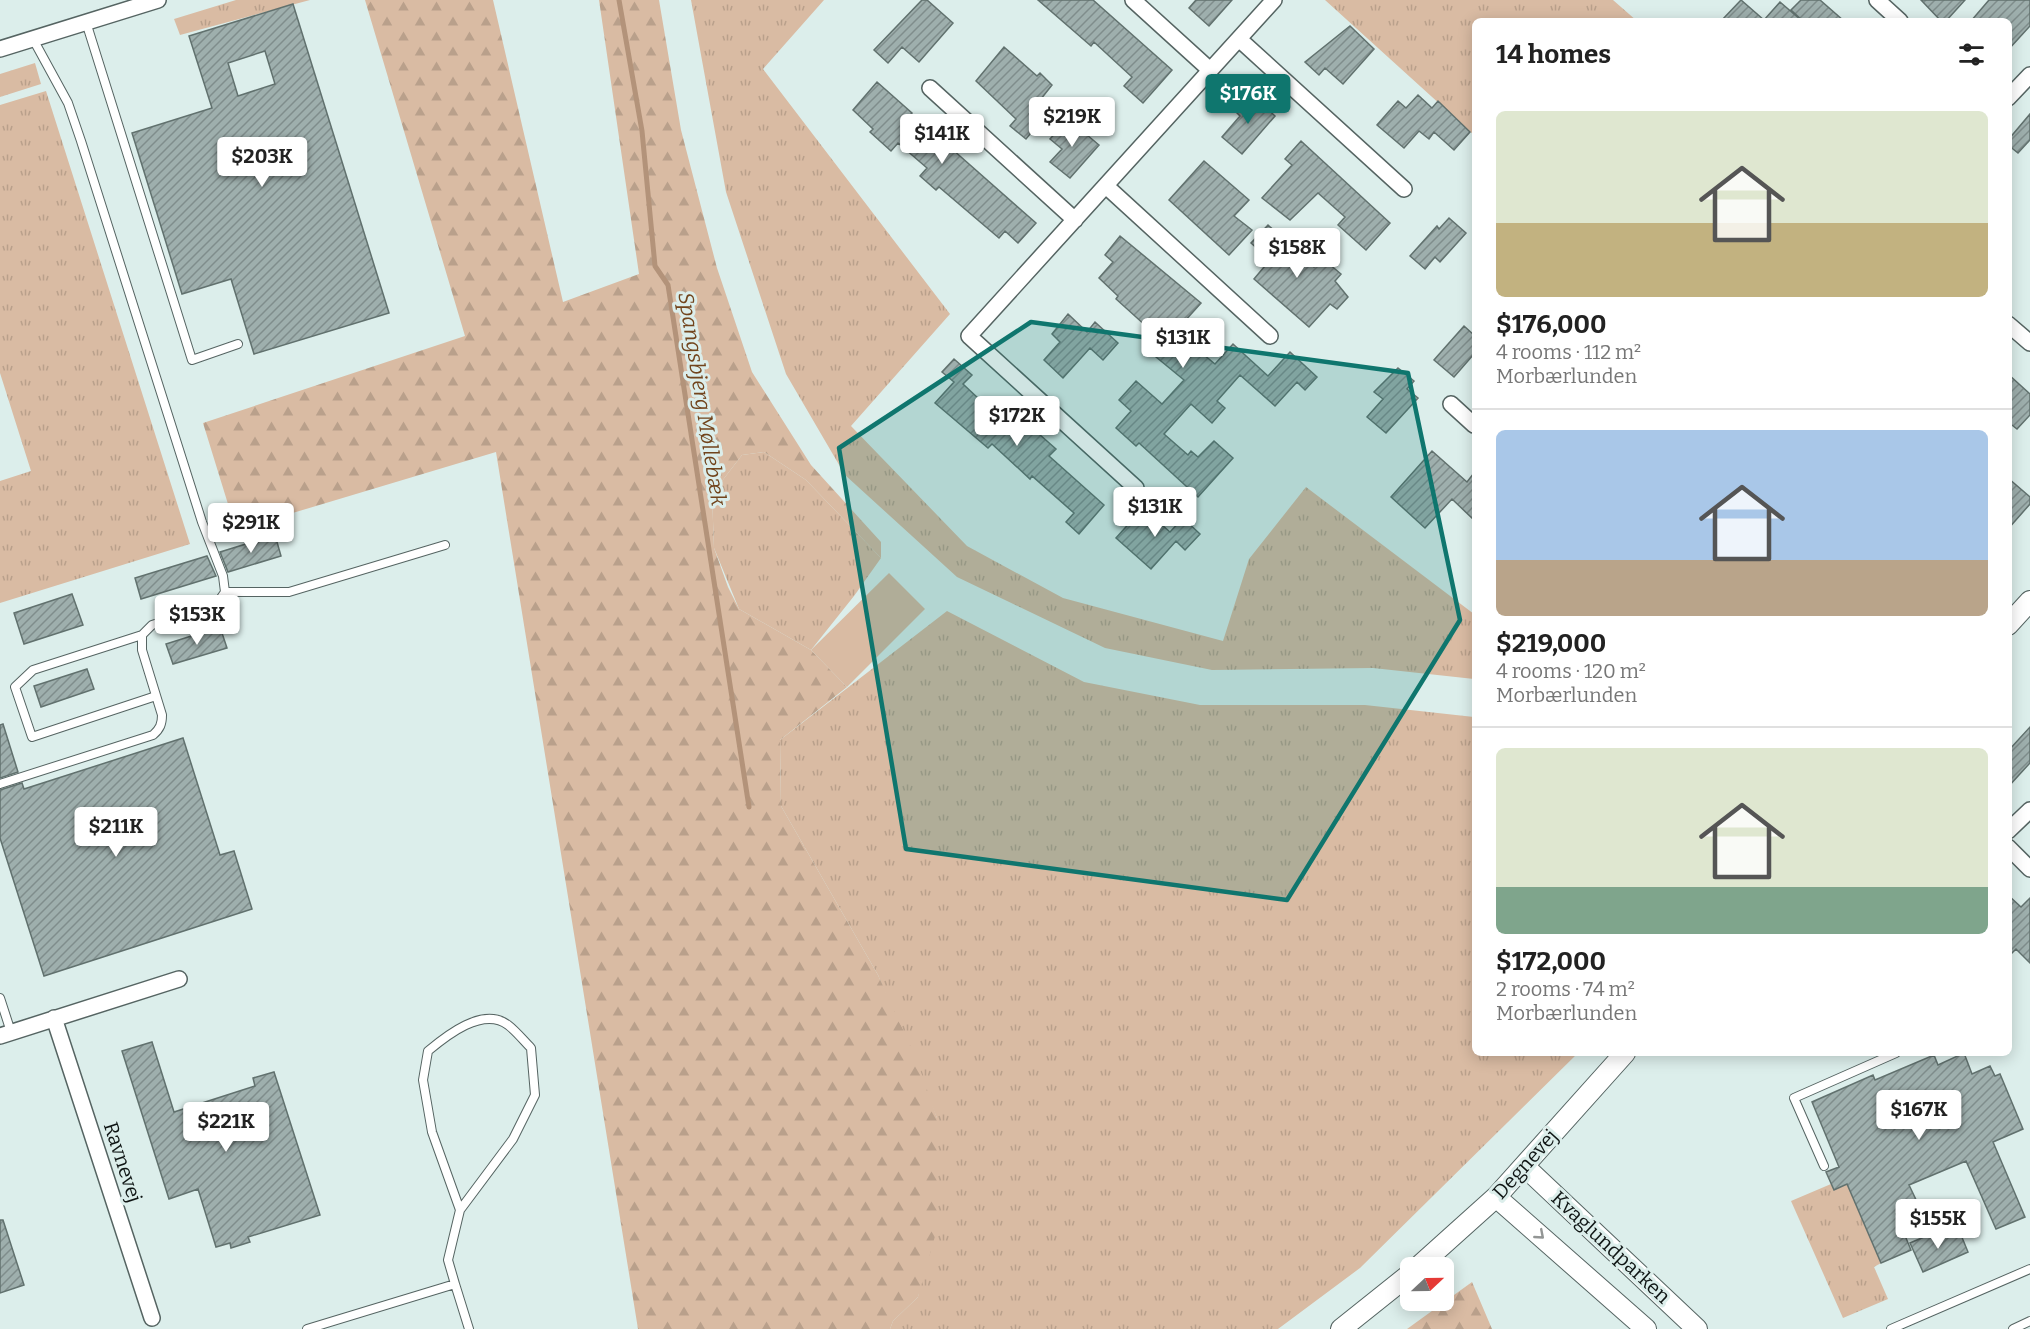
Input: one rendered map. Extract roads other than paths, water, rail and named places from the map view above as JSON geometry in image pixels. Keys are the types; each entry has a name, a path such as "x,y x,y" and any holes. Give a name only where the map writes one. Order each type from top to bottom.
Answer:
{"street":[{"path":"0,49 158,0"},
{"path":"1133,0 1210,70"},
{"path":"1136,488 969,336 1274,0"},
{"path":"1877,0 1897,18"},
{"path":"1239,39 1404,189"},
{"path":"2012,94 2029,78"},
{"path":"930,88 1075,220"},
{"path":"1106,186 1270,336"},
{"path":"2012,327 2030,343"},
{"path":"1451,404 1472,423"},
{"path":"2012,621 2030,601"},
{"path":"2012,827 2030,810"},
{"path":"2012,851 2030,869"},
{"path":"5,1034 179,979"},
{"name":"Ravnevej","path":"54,1018 153,1324"},
{"name":"Degnevej","path":"1429,1257 1496,1197 1622,1056"},
{"name":"Kvaglundparken","path":"1524,1166 1697,1329"},
{"name":"Kvaglundparken","path":"1496,1197 1646,1329"},
{"path":"1341,1329 1400,1282"}],"lane":[{"path":"87,22 192,360 238,344"},
{"path":"33,39 68,103 202,522 223,576 225,592 219,602 152,625 142,635 33,670 15,687 32,737 156,696"},
{"path":"225,592 289,592 445,545"},
{"path":"0,784 153,735 162,723 140,642 142,635"},
{"path":"0,998 5,1034"},
{"path":"460,1210 432,1132 423,1080 428,1051 451,1031 484,1019 506,1023 531,1048 535,1095 513,1139 460,1210 448,1260 469,1329"},
{"path":"1824,1166 1794,1098 1889,1056"},
{"path":"1891,1329 2030,1269"},
{"path":"307,1329 455,1284"},
{"path":"2013,1329 2030,1322"}],"waterway":[{"name":"Spangsbjerg Møllebæk","path":"619,0 642,131 655,266 668,285 749,807"}]}
